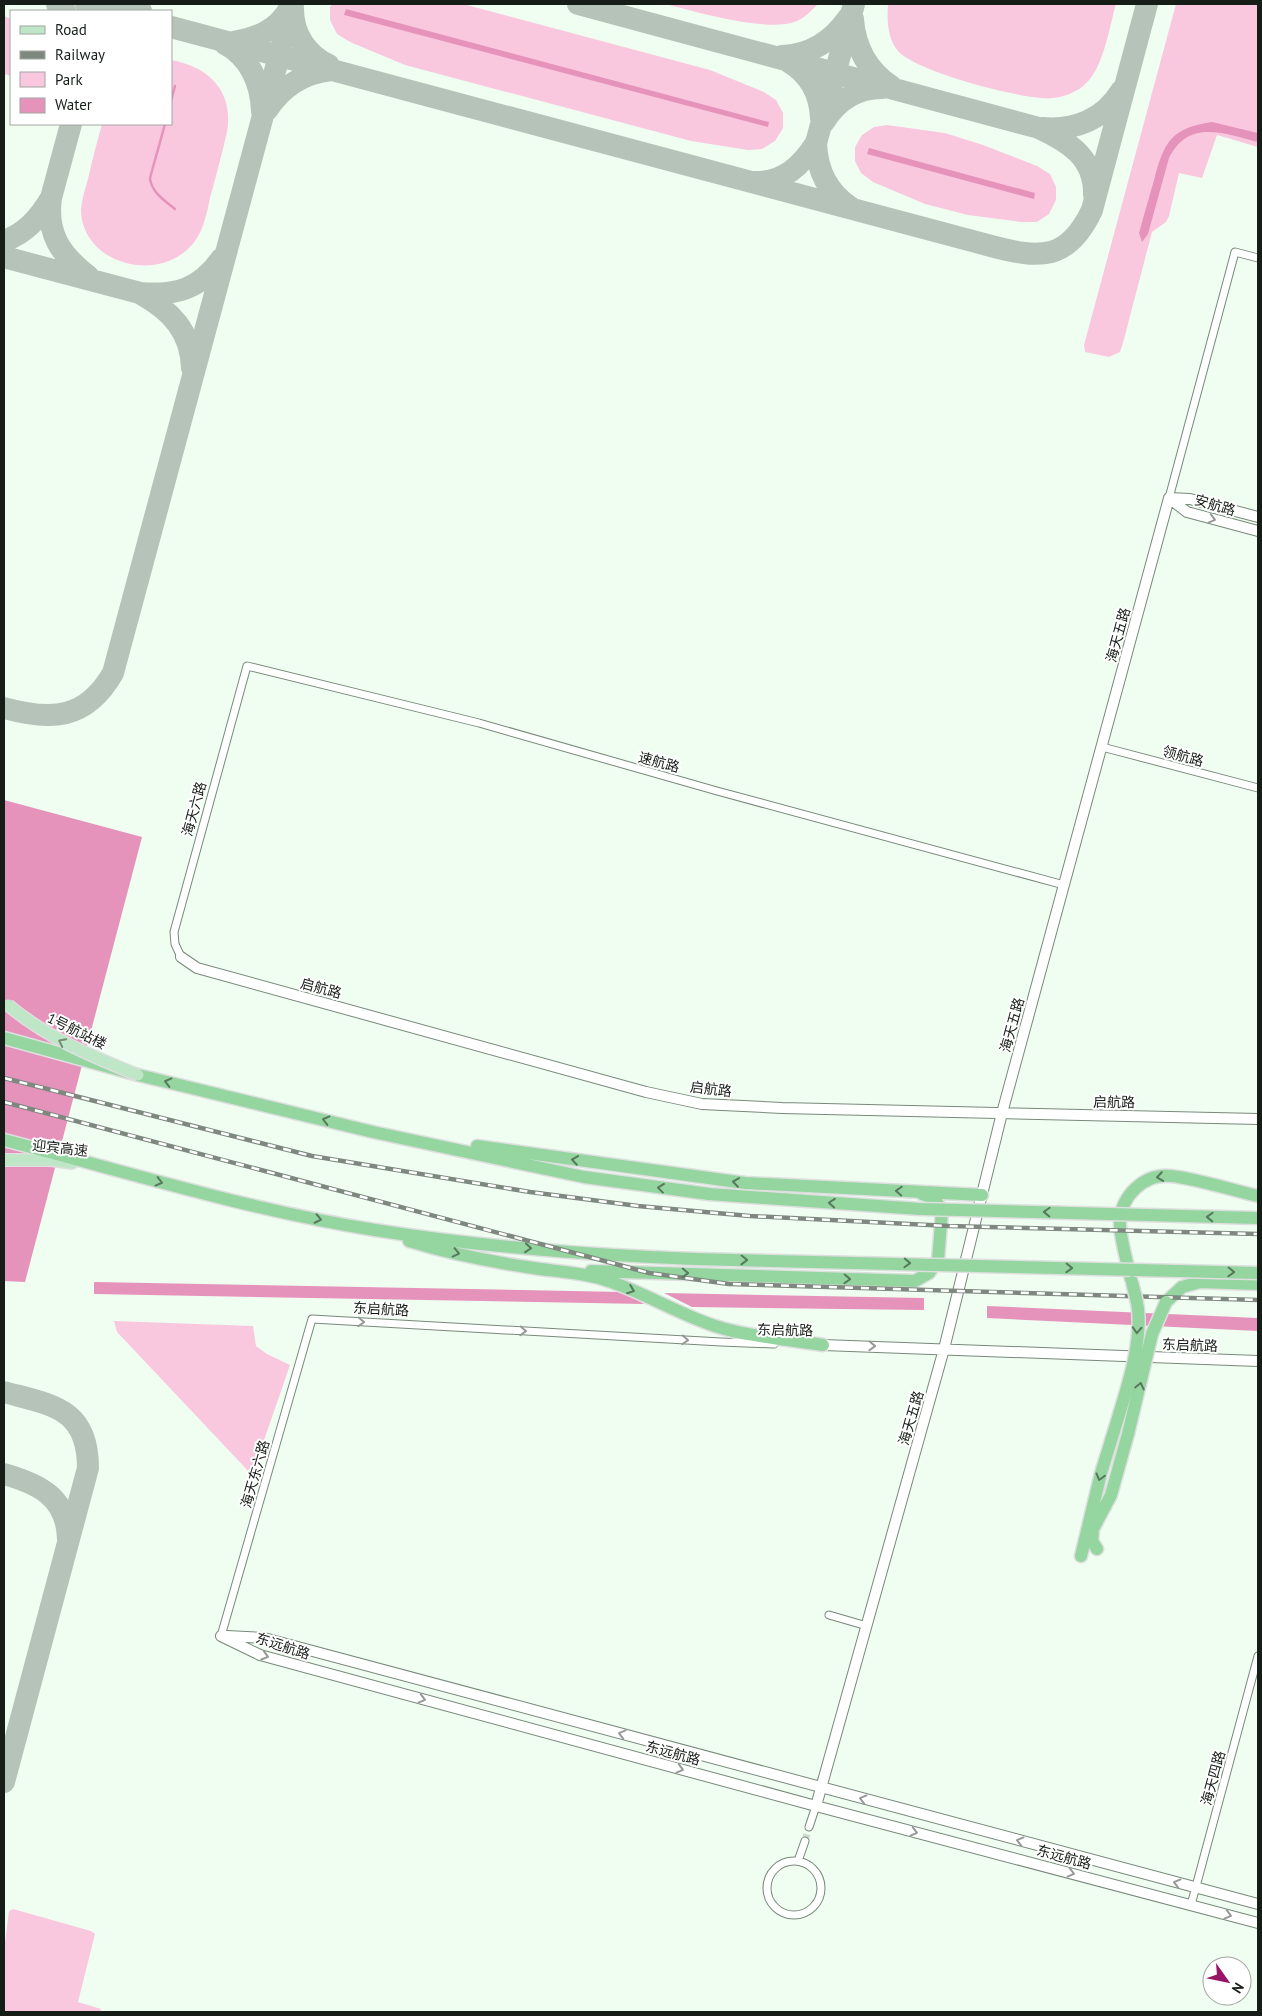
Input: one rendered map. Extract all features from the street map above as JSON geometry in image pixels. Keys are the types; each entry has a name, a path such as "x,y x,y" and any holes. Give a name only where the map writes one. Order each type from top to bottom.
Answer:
{"highway":[{"path":"4,1038 138,1075 373,1132 584,1177 709,1194 920,1209 1258,1218"},
{"path":"373,1132 744,1183 982,1195"},
{"path":"4,1140 230,1200 375,1230 491,1245 631,1257 1258,1273"},
{"path":"1081,1556 1101,1473 1125,1396 1136,1346 1138,1309 1119,1223 1123,1205 1127,1197 1136,1188 1150,1179 1170,1176 1258,1196"},
{"path":"566,1271 915,1281 929,1273 938,1260 942,1212 934,1198 918,1192"},
{"path":"375,1230 431,1248 482,1260 566,1271 599,1278 690,1317 740,1333 823,1344"},
{"path":"1097,1549 1092,1541 1093,1530 1111,1495 1152,1334 1166,1302 1182,1287 1200,1282 1258,1284"}],"main road":[{"name":"1号航站楼","path":"5,1003 24,1019 60,1041 138,1075"},
{"name":"迎宾高速","path":"4,1160 51,1160 112,1170"}],"street":[{"name":"海天五路","path":"816,1806 944,1349 1002,1113 1235,252 1258,258"},
{"name":"安航路","path":"1169,498 1190,499 1258,517"},
{"name":"安航路","path":"1169,498 1187,512 1258,531"},
{"name":"速航路","path":"246,666 479,723 717,791 1064,885"},
{"name":"海天六路","path":"181,957 174,944 174,932 246,666"},
{"name":"领航路","path":"1102,747 1258,788"},
{"name":"启航路","path":"181,957 197,968 646,1092 702,1104 782,1108 1258,1119"},
{"name":"东启航路","path":"312,1319 721,1342 823,1344 1258,1361"},
{"name":"海天东六路","path":"221,1636 312,1319"},
{"path":"829,1615 867,1626"},
{"name":"东远航路","path":"221,1636 264,1638 1258,1904"},
{"name":"东远航路","path":"221,1636 260,1655 816,1806 1258,1923"},
{"name":"海天四路","path":"1191,1905 1258,1656"},
{"path":"809,1827 816,1806"},
{"path":"798,1861 805,1841"},
{"path":"787,1861 798,1861 809,1865 817,1874 821,1885 820,1897 813,1908 805,1913 796,1916 786,1915 777,1911 771,1904 767,1894 767,1884 770,1874 778,1866 787,1861"}],"green space":[{"path":"332,4 463,4 710,70 764,92 776,100 783,113 783,128 775,141 762,149 748,150 691,141 405,65 350,42 337,34 330,20 330,7"},
{"path":"666,4 818,4 798,21 767,25 731,20"},
{"path":"888,4 1116,4 1104,49 1089,80 1076,91 1064,96 1039,98 972,84 926,68 909,59 894,46 888,22"},
{"path":"1176,4 1258,4 1258,147 1217,135 1202,178 1179,173 1169,216 1166,222 1152,232 1120,352 1109,357 1085,352 1084,345"},
{"path":"4,16 10,19 10,76 4,74"},
{"path":"172,60 185,63 208,75 223,93 227,105 227,132 201,231 195,241 181,255 163,263 144,265 126,263 108,256 94,244 85,228 81,209 102,125 172,125"},
{"path":"887,125 945,133 983,145 1037,166 1050,174 1056,187 1056,200 1049,214 1037,222 1021,222 968,215 925,204 873,182 861,173 855,161 855,147 862,135 874,127"},
{"path":"114,1321 253,1326 256,1346 267,1354 290,1365 252,1475 117,1332"},
{"path":"13,1909 91,1931 95,1934 78,2002 101,2009 100,2012 4,2012 4,1951 9,1911"}],"water":[{"path":"346,9 769,122 768,127 344,15"},
{"path":"1212,122 1258,133 1258,142 1209,132 1197,133 1177,146 1169,158 1148,234 1142,242 1139,233 1158,167 1166,147 1171,139 1187,128"},
{"path":"869,148 1035,193 1034,199 867,154"},
{"path":"4,800 142,837 25,1282 4,1281"},
{"path":"94,1282 623,1292 644,1304 94,1294"},
{"path":"664,1293 924,1298 924,1310 692,1307"},
{"path":"987,1306 1258,1318 1258,1331 987,1318"}],"waterway":[{"path":"172,97 175,86"},
{"path":"165,125 150,178 156,192 175,209"}],"taxiway":[{"path":"57,4 64,10"},
{"path":"86,4 110,10"},
{"path":"132,4 140,10"},
{"path":"4,708 37,715 66,713 79,708 91,700 102,689 113,673 293,4"},
{"path":"578,4 1039,128 1070,146 1085,161 1093,182 1094,195"},
{"path":"850,207 835,194 825,180 818,162 816,143 854,4"},
{"path":"172,27 991,246 1038,254 1051,252 1073,239 1083,227 1092,210 1147,4"},
{"path":"233,42 266,32 279,22 290,7"},
{"path":"293,9 296,27 303,43 314,56 329,65"},
{"path":"782,56 811,50 835,34 848,18"},
{"path":"853,19 856,39 864,57 875,73 891,86"},
{"path":"225,44 241,56 252,72 259,91 262,111"},
{"path":"789,62 808,79 816,93 821,118"},
{"path":"267,110 280,94 294,82 312,74 331,70"},
{"path":"824,122 835,108 849,97 864,90 882,88"},
{"path":"1042,128 1066,127 1088,121 1106,109 1121,91"},
{"path":"71,125 51,198 51,222 53,233 63,252 88,276"},
{"path":"756,182 775,179 791,171 804,159 816,143"},
{"path":"4,241 19,234 31,224 51,198"},
{"path":"4,257 140,293 153,294 176,291 196,284 221,259"},
{"path":"141,294 170,315 177,324 188,343 192,368"},
{"path":"4,1392 52,1406 64,1412 74,1421 82,1433 88,1468 4,1782"},
{"path":"4,1474 29,1482 49,1495 57,1503 66,1525 68,1539"}],"tunnel":[{"path":"805,1841 809,1827"}],"railway":[{"path":"4,1078 312,1156 530,1192 638,1206 750,1216 949,1226 1258,1234"},
{"path":"4,1102 649,1273 729,1284 1258,1300"}]}
